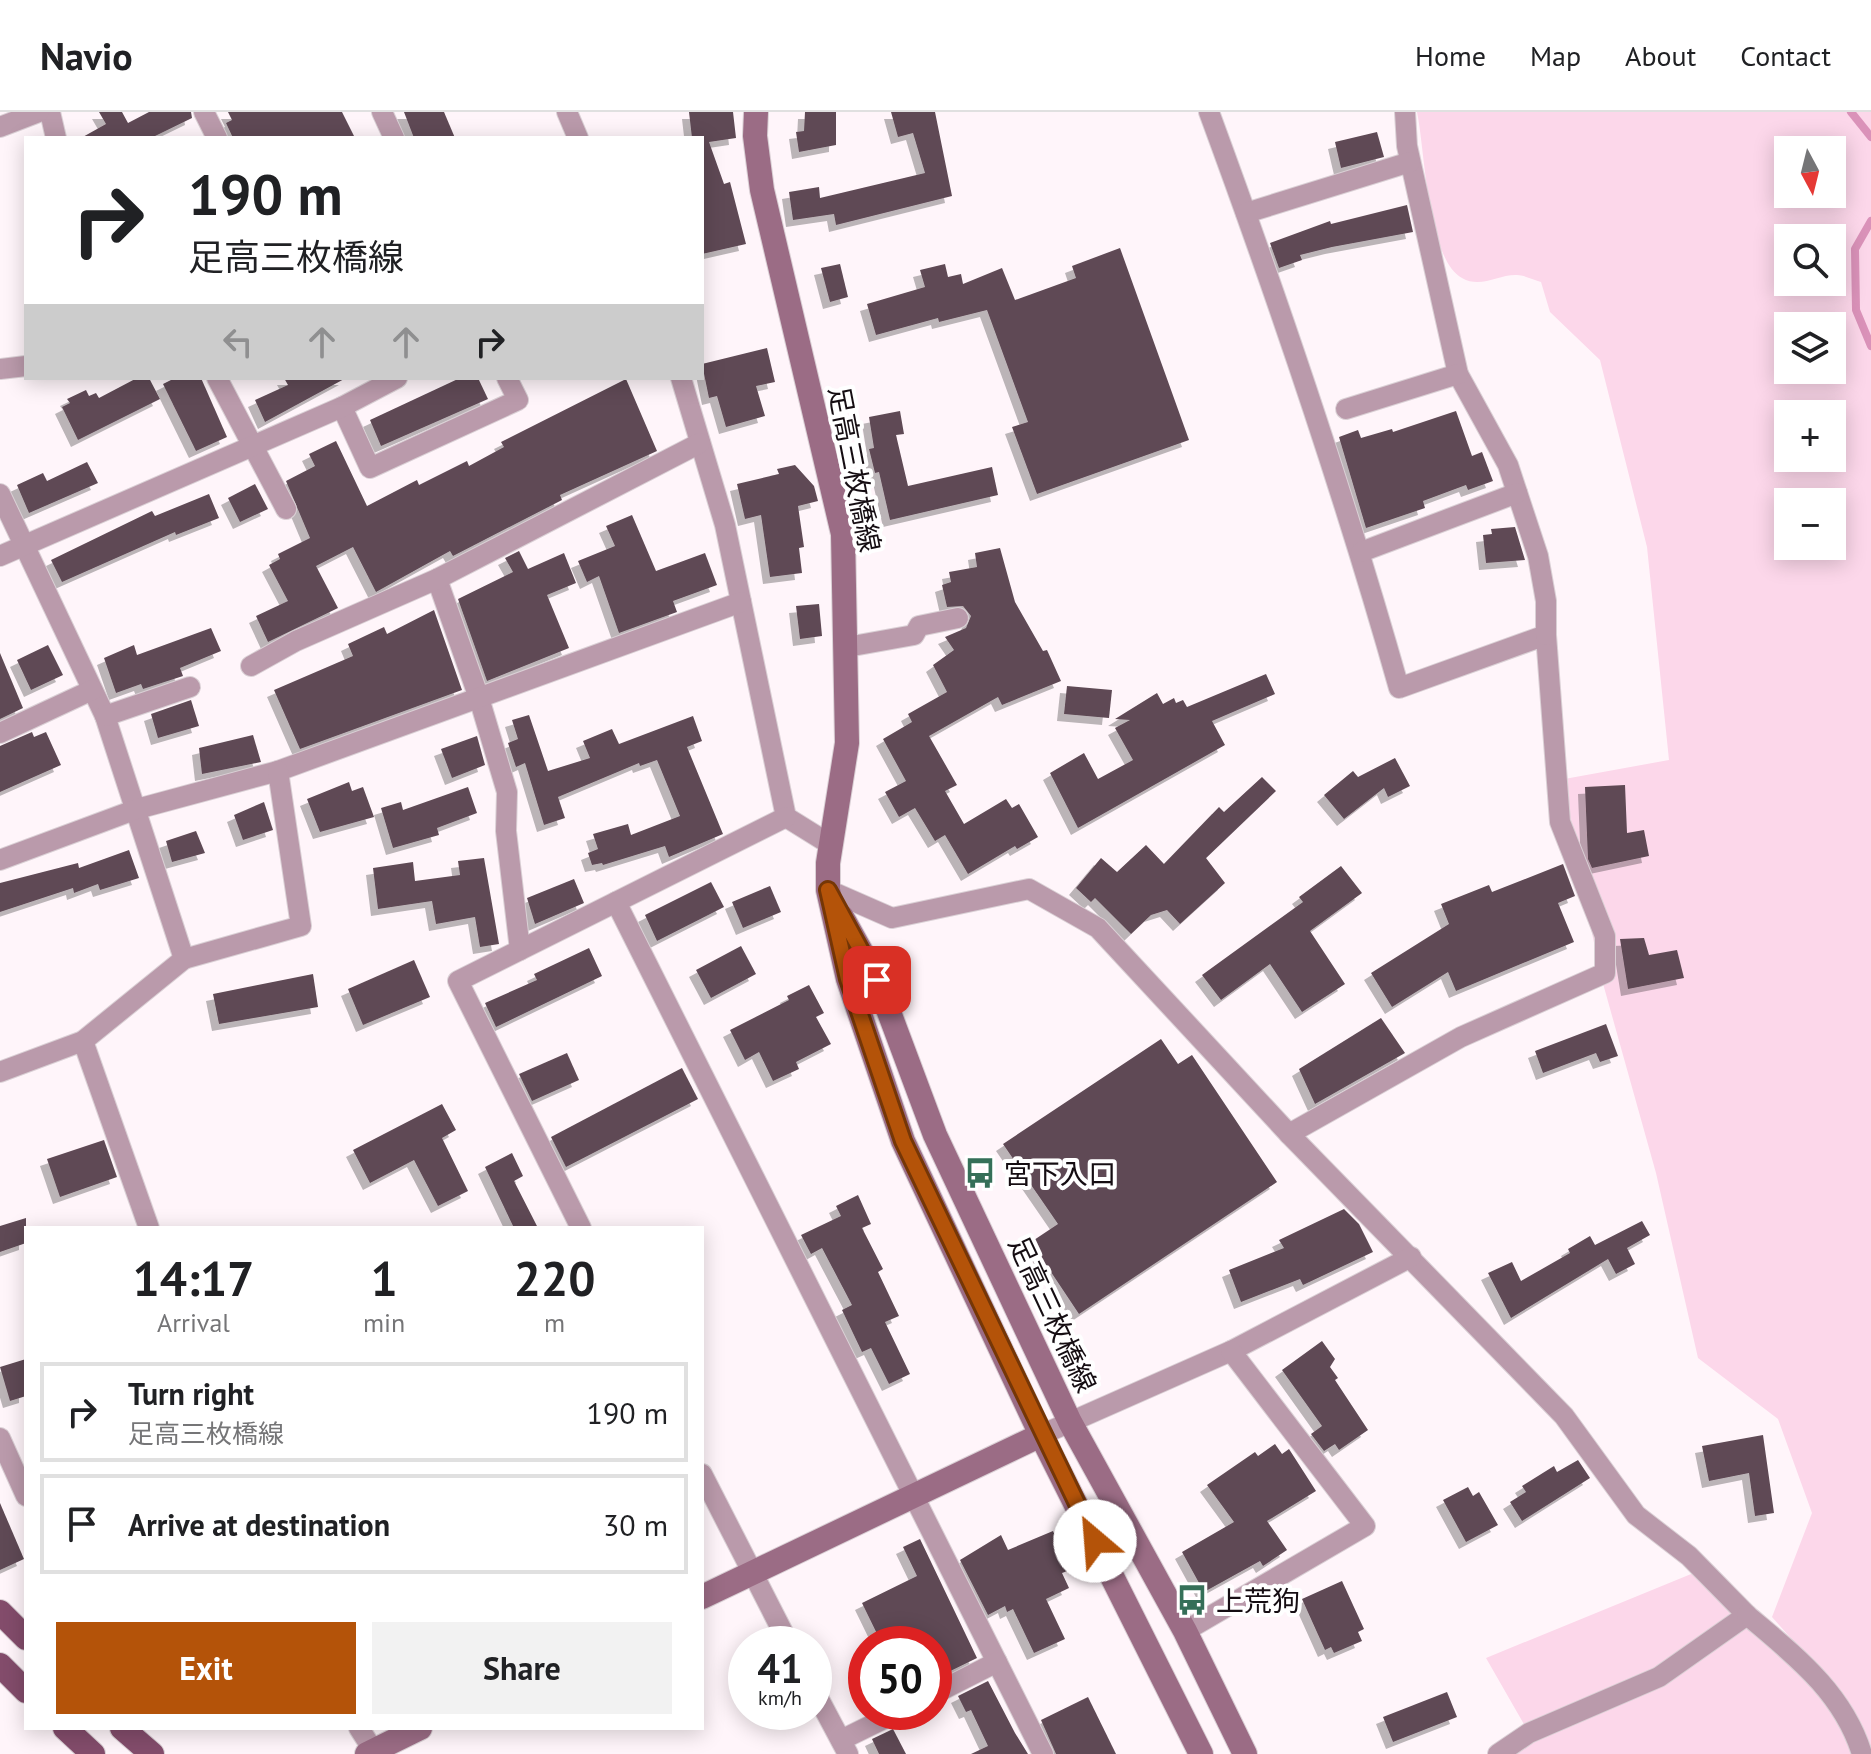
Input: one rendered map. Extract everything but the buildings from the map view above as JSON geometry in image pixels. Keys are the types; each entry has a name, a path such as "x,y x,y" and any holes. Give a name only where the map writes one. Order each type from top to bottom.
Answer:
{"main road":[{"name":"足高三枚橋線","path":"756,112 755,136 762,190 843,534 847,743 831,845 828,890 852,992 903,1141 1041,1435 1201,1754"},
{"name":"足高三枚橋線","path":"828,890 877,980 935,1135 1070,1422 1185,1631 1245,1754"},
{"path":"704,1596 1041,1435"},
{"path":"0,1612 24,1636"},
{"path":"0,1665 24,1689"},
{"path":"67,1730 93,1754"},
{"path":"124,1730 152,1754"},
{"path":"370,1752 416,1730"}],"street":[{"path":"0,127 39,112"},
{"path":"50,112 56,136"},
{"path":"204,112 216,136"},
{"path":"382,112 393,136"},
{"path":"567,112 577,136"},
{"path":"1209,112 1361,552 1399,688 1546,635"},
{"path":"1289,1134 1461,1037 1605,973 1605,936 1560,822 1546,601 1538,556 1508,465 1458,374 1410,162 1405,112"},
{"path":"1246,213 1410,162"},
{"path":"0,369 24,366"},
{"path":"1346,409 1458,374"},
{"path":"218,380 286,509"},
{"path":"0,556 253,443 342,407 393,380"},
{"path":"342,407 370,468 518,400 508,380"},
{"path":"682,380 725,525 786,817 831,845"},
{"path":"251,666 296,641 437,579 700,443"},
{"path":"1361,552 1517,493"},
{"path":"0,494 105,716 184,959"},
{"path":"437,579 479,698 507,792 506,831 520,950"},
{"path":"0,860 137,809 278,771 741,602"},
{"path":"847,647 914,635 919,626 958,618"},
{"path":"105,716 190,687"},
{"path":"0,733 92,690"},
{"path":"0,1072 83,1041 184,959 301,926 278,771"},
{"path":"580,1226 458,981 786,817"},
{"path":"828,890 892,918 1029,889 1098,928 1289,1134 1564,1416 1636,1515 1689,1556 1747,1615 1827,1686 1855,1734 1862,1754"},
{"path":"616,902 1043,1754"},
{"path":"83,1041 148,1226"},
{"path":"1041,1435 1231,1351 1411,1257"},
{"path":"1185,1631 1365,1526 1231,1351"},
{"path":"0,1438 24,1492"},
{"path":"704,1478 779,1626"},
{"path":"1498,1754 1529,1733 1659,1677 1747,1615"},
{"path":"952,1685 997,1662"},
{"path":"832,1724 844,1747 870,1730"},
{"path":"360,1730 370,1752"}],"shaded area":[{"path":"1417,112 1871,112 1871,1751 1836,1689 1772,1617 1812,1513 1778,1419 1698,1358 1656,1173 1602,980 1559,780 1669,760 1647,547 1600,360 1550,312 1541,282 1517,275 1483,282 1469,281 1450,267 1441,249 1429,202"},
{"path":"1696,1572 1832,1707 1853,1754 1493,1754 1529,1733 1486,1658"}],"waterway":[{"path":"1851,112 1871,137"},
{"path":"1871,221 1855,249 1856,310 1871,346"}],"place":[{"name":"宮下入口","path":"980,1173"},
{"name":"上荒狗","path":"1192,1600"}],"route":[{"path":"877,980 828,890 848,979 903,1141 1029,1410 1095,1541"}]}
